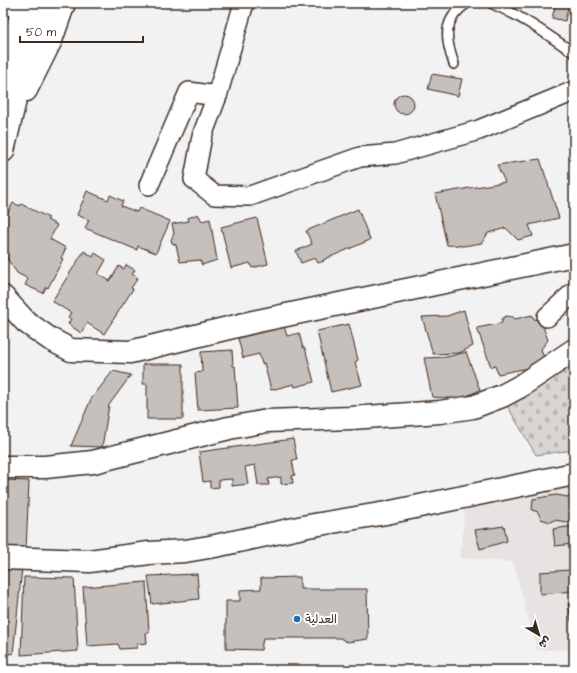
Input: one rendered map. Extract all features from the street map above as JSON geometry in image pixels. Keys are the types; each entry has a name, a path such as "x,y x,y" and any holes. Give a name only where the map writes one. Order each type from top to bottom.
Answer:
{"street":[{"path":"244,3 217,96 202,136 194,179 214,196 250,196 360,157 395,154 479,130 574,91"},
{"path":"3,151 24,62 41,37 37,6"},
{"path":"3,147 12,46 16,25 37,6"},
{"path":"149,184 189,92 217,96"},
{"path":"3,297 26,322 50,339 71,350 130,352 253,322 574,255"},
{"path":"547,317 574,292"},
{"path":"3,467 45,467 93,462 229,428 266,421 351,418 440,412 473,407 502,396 519,387 574,350"},
{"path":"3,558 89,561 149,553 185,551 308,526 386,513 574,474"}],"lane":[{"path":"454,64 447,45 448,26 457,10 467,3"},
{"path":"491,3 519,16 544,31 574,53"}],"shaded area":[{"path":"574,487 574,649 537,650 513,562 460,558 465,508"}],"green space":[{"path":"574,357 574,450 536,455 506,404"}],"building":[{"path":"556,3 569,3 565,21 552,18"},
{"path":"432,74 462,79 458,96 428,89"},
{"path":"404,94 411,97 414,104 411,111 404,114 397,111 394,104 397,97"},
{"path":"540,159 559,218 529,225 533,236 518,240 506,228 488,233 482,243 463,246 447,245 435,194 505,182 497,165"},
{"path":"87,191 108,200 110,195 123,201 121,206 137,212 139,208 170,221 156,253 138,246 137,250 85,228 89,220 77,215"},
{"path":"13,203 20,206 21,204 49,218 47,220 57,225 50,239 66,248 61,258 63,259 48,288 46,287 43,293 25,285 28,279 17,273 4,252 4,234 7,224 3,222"},
{"path":"358,209 370,240 318,263 315,258 301,263 296,251 312,244 306,231"},
{"path":"198,214 202,221 210,219 217,260 202,265 200,260 180,262 176,245 172,243 171,240 174,233 172,224 189,221 188,218"},
{"path":"257,218 268,264 252,268 250,263 231,268 221,227"},
{"path":"84,251 93,257 95,253 106,260 98,274 110,281 119,266 124,269 126,265 135,270 132,274 138,278 131,288 133,289 104,334 87,323 81,333 68,324 71,319 68,317 71,313 52,301"},
{"path":"464,310 473,346 459,353 433,354 422,317 447,316"},
{"path":"532,315 534,319 539,320 542,324 548,340 541,349 545,361 531,364 533,367 498,374 495,366 491,367 477,328 502,323 502,319 506,316 513,317 515,319"},
{"path":"349,324 358,360 355,362 362,385 331,392 317,331"},
{"path":"284,326 287,336 299,333 303,348 305,348 314,382 295,387 294,384 271,390 264,363 262,364 259,354 243,358 238,338"},
{"path":"232,350 233,366 235,366 238,408 198,410 195,373 202,372 201,352"},
{"path":"466,352 480,390 460,399 432,397 424,358 447,357"},
{"path":"143,364 183,364 183,419 147,419 147,384 143,384"},
{"path":"113,371 131,375 109,405 102,447 71,446 91,399"},
{"path":"293,439 297,460 292,460 295,475 292,476 293,483 281,484 281,477 268,479 269,485 258,485 255,465 245,467 248,484 232,486 232,479 219,480 219,487 210,488 210,481 203,482 199,452"},
{"path":"3,480 29,481 26,551 3,551"},
{"path":"556,495 574,498 574,520 567,522 554,520 550,522 541,519 538,512 532,510 533,499"},
{"path":"504,526 507,541 480,549 475,530"},
{"path":"574,526 574,544 555,546 553,529"},
{"path":"3,566 22,568 13,654 3,653"},
{"path":"570,570 574,591 540,594 540,572"},
{"path":"197,574 199,599 152,604 148,576"},
{"path":"24,577 74,578 78,651 21,655"},
{"name":"العدلية","path":"300,577 300,589 367,589 368,639 347,642 340,638 263,638 261,650 226,649 226,601 240,601 240,590 261,589 261,578"},
{"path":"146,582 149,633 146,633 147,643 137,644 137,648 120,649 118,644 87,646 83,587"},
{"path":"568,603 574,603 574,621 571,621"}],"place":[{"name":"العدلية","path":"297,619"}]}
